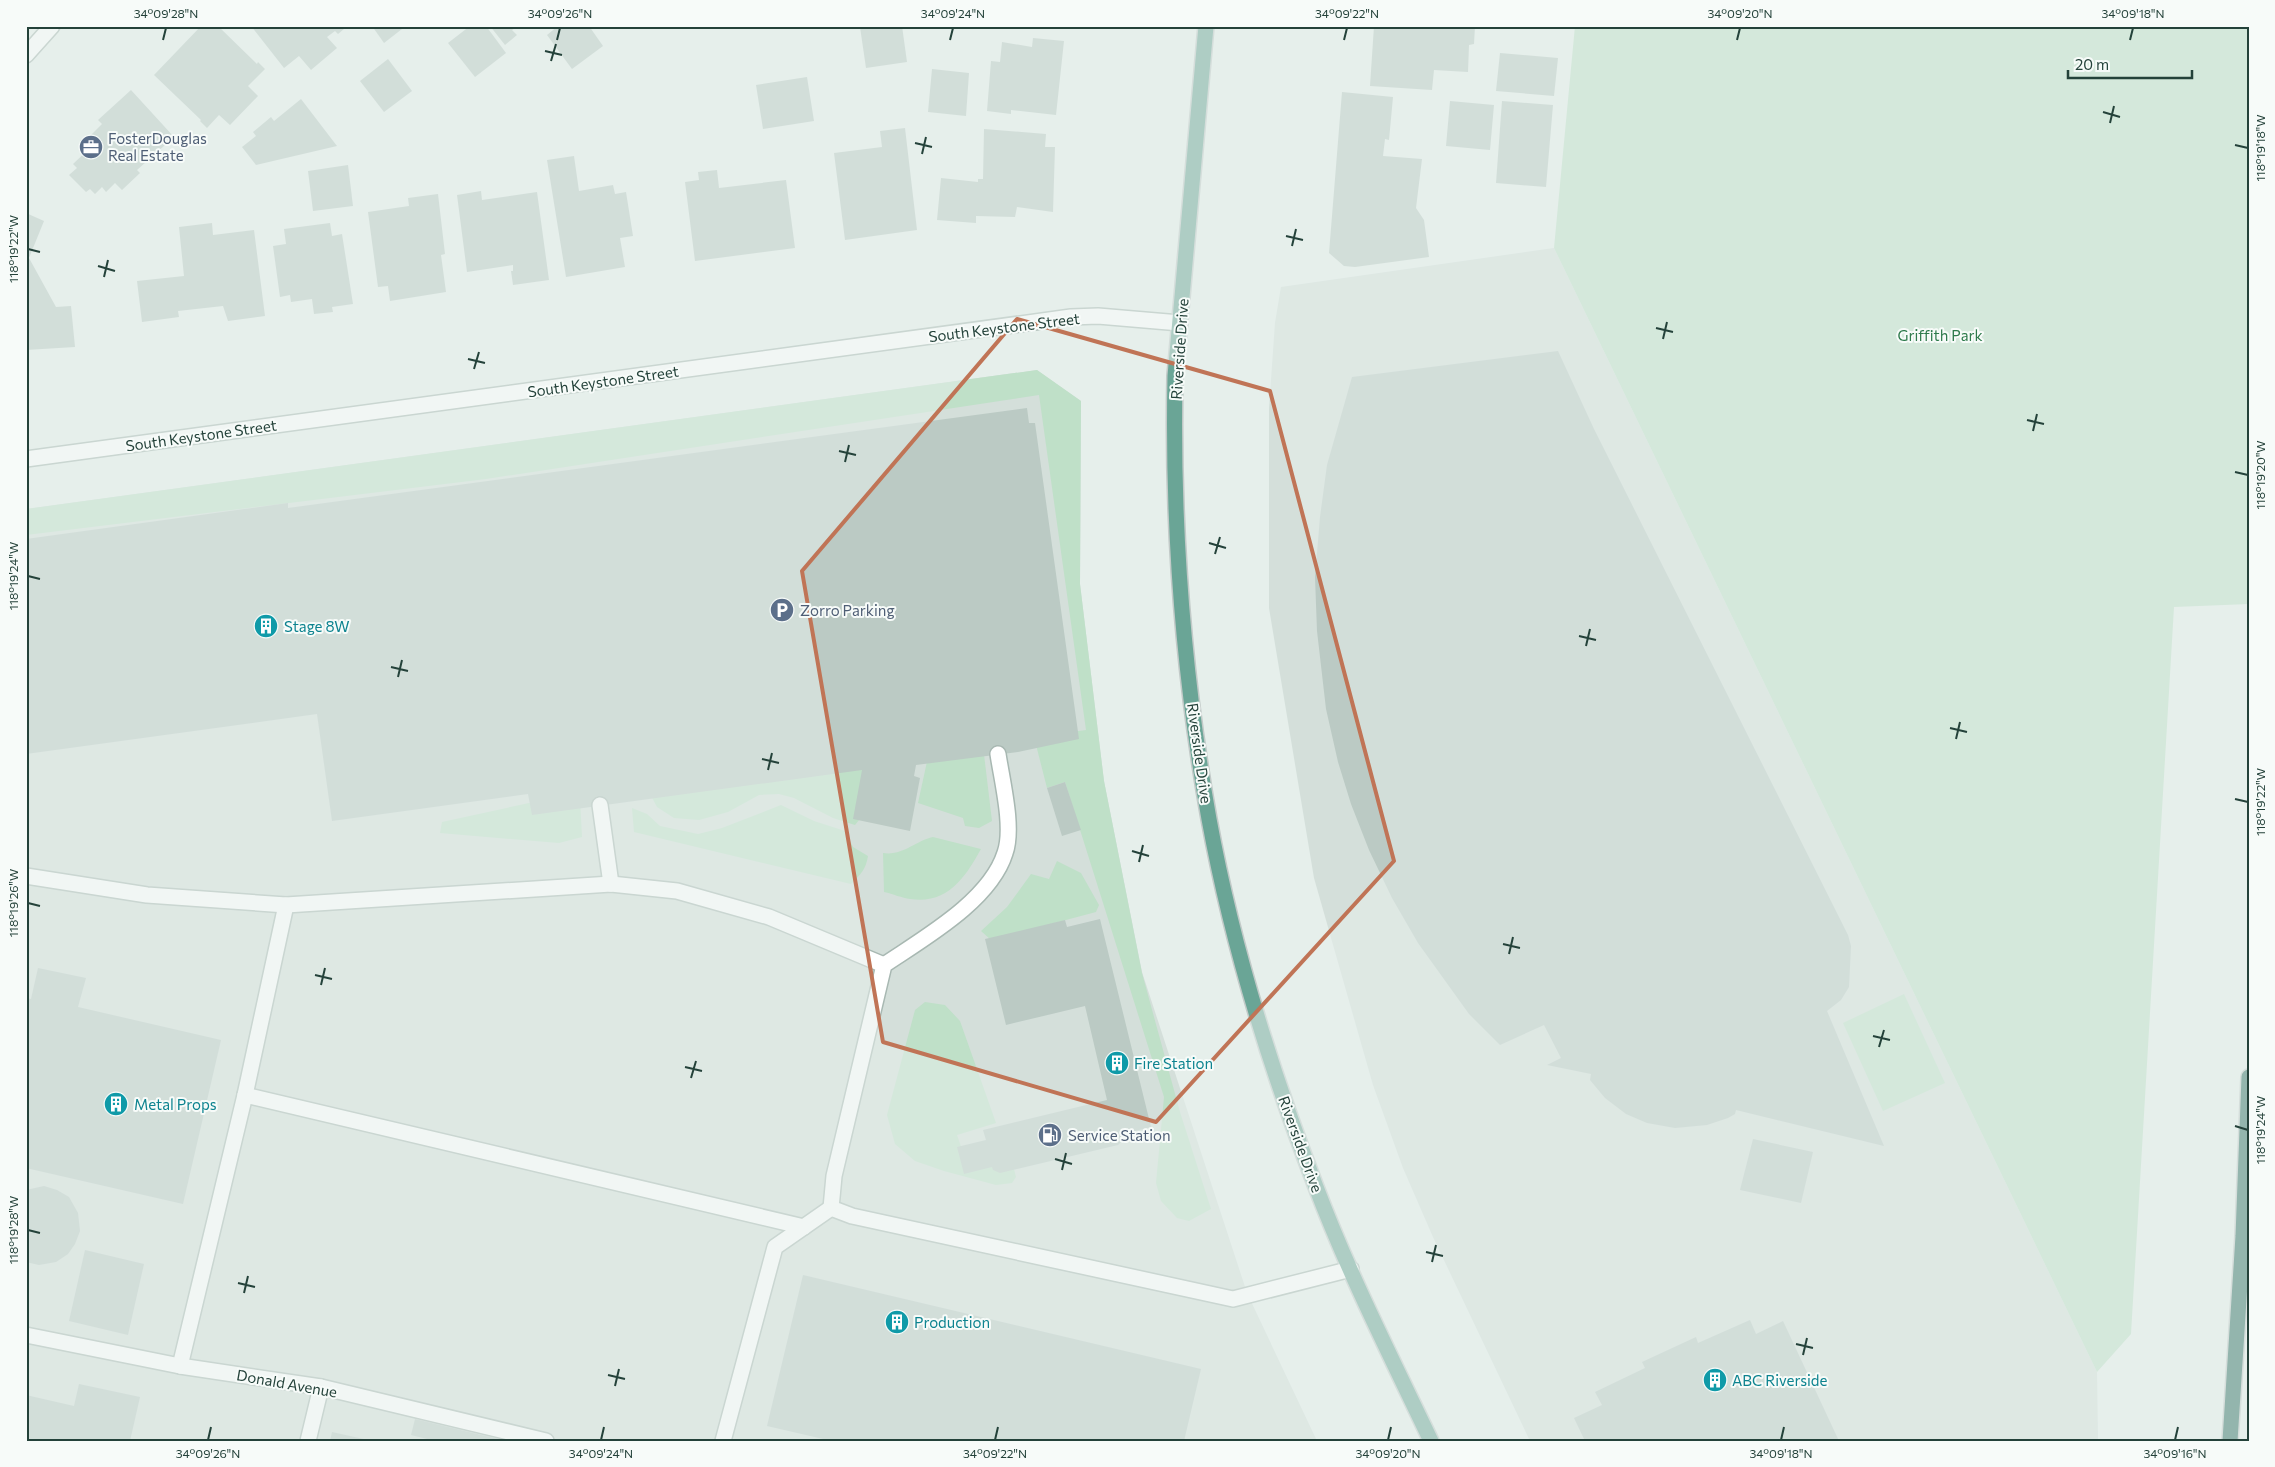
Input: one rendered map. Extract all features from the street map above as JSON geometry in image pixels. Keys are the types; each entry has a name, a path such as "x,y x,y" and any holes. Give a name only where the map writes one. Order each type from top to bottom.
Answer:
{"highway":[{"path":"2230,1441 2243,1236 2249,1077"}],"main road":[{"name":"Riverside Drive","path":"1206,26 1175,376 1174,422 1177,539 1192,701 1210,819 1234,933 1262,1032 1316,1187 1351,1269 1431,1441"}],"street":[{"path":"26,55 52,26"},
{"name":"South Keystone Street","path":"26,459 1071,317 1098,316 1180,323"},
{"path":"723,1441 775,1247 831,1208 834,1176 884,965 950,921 993,878 1006,852 1008,821 998,754"},
{"path":"600,805 611,884"},
{"path":"26,876 148,895 286,905 611,884 677,892 769,917 884,965"},
{"path":"180,1366 245,1095 286,905"},
{"path":"245,1095 804,1227"},
{"path":"831,1208 852,1216 1233,1299 1351,1269"},
{"name":"Donald Avenue","path":"26,1334 180,1366 321,1387 546,1441"},
{"path":"308,1441 321,1387"}],"highlighted area":[{"path":"1017,319 1270,391 1394,861 1156,1122 883,1042 802,571"}],"shaded area":[{"path":"1554,248 2097,1372 2098,1441 1530,1441 1433,1237 1403,1168 1373,1085 1314,878 1269,608 1269,409 1275,323 1281,287"},
{"path":"1037,370 1081,401 1080,584 1104,781 1142,972 1247,1293 1317,1441 26,1441 26,509"}],"green space":[{"name":"Griffith Park","path":"1575,26 2249,26 2249,604 2174,607 2131,1334 2097,1372 1554,248"},
{"path":"1037,370 1081,401 1080,584 1104,781 1142,973 1180,1112 1211,1209 1189,1221 1177,1218 1161,1201 1156,1183 1164,1097 1065,782 1047,788 1034,737 1086,730 1039,395 486,479 26,535 26,509"},
{"path":"983,746 992,821 979,828 965,826 963,818 918,803 928,757"},
{"path":"875,765 864,814 855,825 833,818 794,798 779,794 759,795 728,812 699,820 674,818 657,807 648,790"},
{"path":"580,799 582,837 559,843 440,833 442,822 529,803"},
{"path":"781,805 814,821 845,831 853,847 868,856 862,871 851,884 634,832 632,808 647,814 660,826 698,834 722,828"},
{"path":"933,837 981,849 962,878 945,893 935,898 923,900 910,899 884,892 883,853 897,852"},
{"path":"1057,861 1081,873 1099,905 1096,912 991,940 981,931 1007,907 1031,874 1049,879"},
{"path":"1904,994 1945,1083 1883,1111 1843,1023"},
{"path":"925,1002 945,1005 960,1021 996,1123 957,1135 967,1164 1013,1165 1016,1177 1012,1183 996,1185 944,1171 915,1161 895,1144 887,1115 915,1010"}],"building":[{"path":"201,26 218,26 257,64 258,62 265,69 248,86 258,96 230,125 219,115 207,128 154,75"},
{"path":"251,26 342,26 344,29 338,34 335,31 327,37 337,48 311,70 299,56 284,68"},
{"path":"372,26 401,26 402,29 384,43"},
{"path":"470,26 486,26 506,53 475,77 448,43"},
{"path":"490,26 518,26 512,30 517,35 505,45"},
{"path":"558,26 589,26 603,46 572,69 547,35"},
{"path":"902,26 907,62 866,68 860,27"},
{"path":"1374,26 1475,26 1474,44 1469,45 1468,72 1434,70 1432,90 1370,86"},
{"path":"1033,38 1064,41 1056,115 1011,110 1011,114 987,111 991,61 1000,62 1002,42 1032,47"},
{"path":"1500,53 1558,58 1554,96 1496,91"},
{"path":"388,59 412,91 384,112 360,81"},
{"path":"932,69 969,73 966,116 928,112"},
{"path":"807,77 814,121 763,129 756,85"},
{"path":"131,90 174,137 137,170 140,173 122,190 115,183 106,192 102,187 95,194 90,189 86,192 69,175 77,168 73,164 91,147 85,141 102,124 98,120"},
{"path":"1342,92 1393,97 1389,140 1385,139 1383,156 1422,159 1416,208 1424,220 1429,257 1355,267 1344,266 1329,253"},
{"path":"301,99 337,146 256,165 242,147 256,136 253,132 271,117 274,121"},
{"path":"1450,101 1494,105 1490,150 1446,146"},
{"path":"1502,101 1553,105 1546,187 1496,183"},
{"path":"905,128 917,230 845,240 834,153 882,147 880,131"},
{"path":"984,129 1046,134 1045,147 1055,147 1053,212 1017,207 1015,217 976,216 976,223 937,220 941,178 978,182 978,179 983,179"},
{"path":"574,156 579,191 613,185 615,194 626,192 633,236 620,238 625,267 566,277 547,160"},
{"path":"348,165 353,206 313,211 308,171"},
{"path":"717,170 719,188 786,180 795,248 695,261 685,182 699,180 698,172"},
{"path":"481,191 482,200 537,192 549,280 513,285 511,271 513,271 513,265 467,272 457,195"},
{"path":"438,194 445,254 441,255 446,292 390,301 388,286 378,287 368,212 409,206 408,198"},
{"path":"26,213 44,221 29,258 56,307 71,306 75,347 26,350"},
{"path":"212,223 213,235 254,230 265,316 228,321 223,306 178,311 179,317 142,322 137,281 184,276 179,227"},
{"path":"330,223 332,236 342,234 353,304 332,307 333,312 314,314 312,299 291,302 290,295 280,297 273,246 286,244 284,229"},
{"path":"1558,351 1594,429 1848,935 1851,946 1849,987 1841,1000 1827,1011 1884,1146 1736,1110 1735,1114 1728,1118 1707,1125 1675,1128 1647,1123 1626,1114 1605,1098 1590,1080 1591,1074 1547,1065 1561,1058 1544,1025 1500,1045 1469,1014 1418,943 1392,898 1369,850 1351,804 1338,762 1326,709 1317,631 1315,577 1327,465 1352,377"},
{"name":"Zorro Parking","path":"1027,408 1029,423 1035,423 1079,739 1018,752 916,765 914,776 920,778 910,831 853,819 862,770 532,815 528,794 332,821 317,714 26,754 26,539 288,503 288,508"},
{"path":"1065,782 1081,830 1062,836 1047,788"},
{"name":"Fire Station","path":"1100,919 1151,1127 1123,1134 1123,1140 1118,1145 1000,1173 993,1170 992,1167 964,1174 957,1147 986,1140 983,1130 1107,1100 1085,1006 1006,1025 985,939 1065,920 1067,927"},
{"name":"Metal Props","path":"38,968 86,978 78,1007 221,1040 183,1204 26,1168 26,998 31,999"},
{"path":"1753,1139 1813,1152 1801,1203 1740,1190"},
{"path":"44,1186 57,1190 69,1197 78,1213 80,1231 75,1244 68,1254 56,1262 39,1265 26,1262 26,1190"},
{"path":"85,1250 144,1264 128,1335 69,1321"},
{"name":"Production","path":"803,1275 1201,1369 1184,1441 832,1441 767,1426"},
{"name":"ABC Riverside","path":"1750,1320 1756,1334 1783,1321 1839,1441 1585,1441 1574,1418 1602,1405 1595,1392 1645,1368 1642,1362 1696,1337 1698,1343"},
{"path":"79,1384 140,1397 130,1441 26,1441 26,1395 74,1406"},
{"path":"415,1419 502,1441 435,1441 411,1435"},
{"path":"332,1432 368,1440 330,1441"}],"place":[{"name":"FosterDouglas Real Estate","path":"91,147"},
{"name":"Zorro Parking","path":"782,610"},
{"name":"Stage 8W","path":"266,626"},
{"name":"Fire Station","path":"1117,1063"},
{"name":"Metal Props","path":"116,1104"},
{"name":"Service Station","path":"1050,1135"},
{"name":"Production","path":"897,1322"},
{"name":"ABC Riverside","path":"1715,1380"}]}
